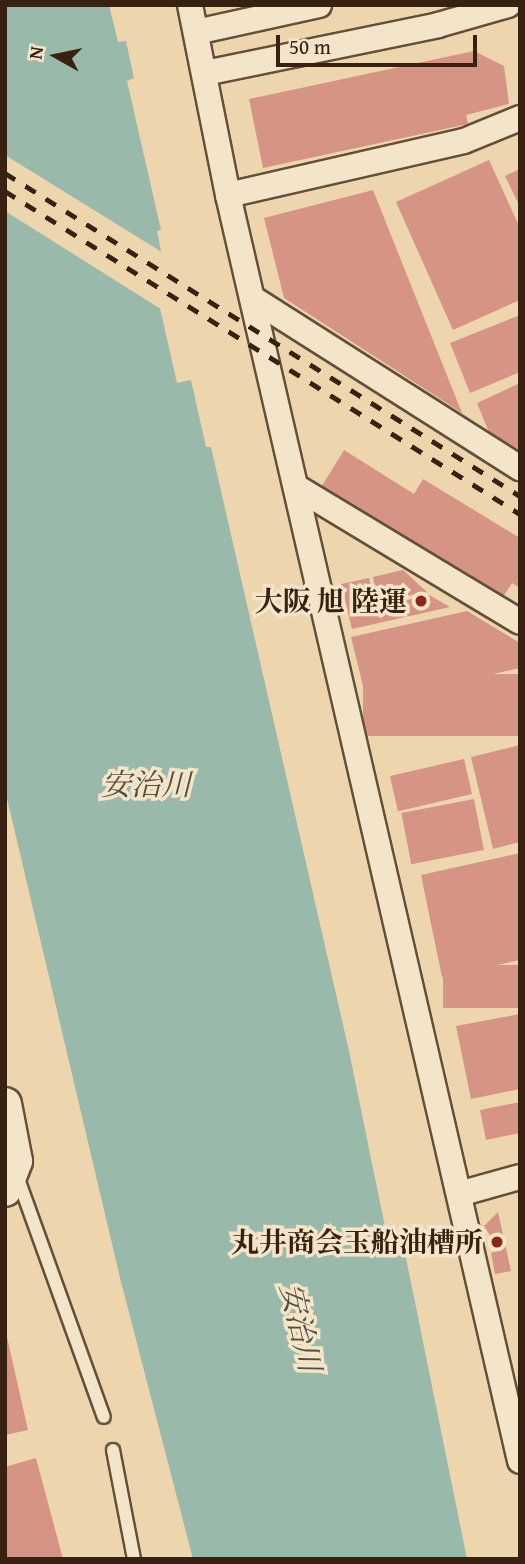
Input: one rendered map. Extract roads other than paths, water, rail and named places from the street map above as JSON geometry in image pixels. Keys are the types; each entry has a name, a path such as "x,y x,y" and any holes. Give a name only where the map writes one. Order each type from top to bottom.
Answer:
{"street":[{"path":"190,5 228,195 298,488 520,1461"},
{"path":"196,32 319,5"},
{"path":"205,73 438,25 508,5"},
{"path":"228,195 464,141 520,118"},
{"path":"254,300 520,468"},
{"path":"298,488 520,622"},
{"path":"5,1104 15,1152 10,1179"},
{"path":"459,1195 520,1177"}],"lane":[{"path":"10,1179 104,1417"},
{"path":"113,1450 134,1559"}],"water":[{"name":"安治川","path":"5,5 109,5 118,42 126,41 134,78 127,81 161,230 157,231 162,256 149,260 177,383 191,380 206,447 211,447 349,1051 384,1222 390,1241 402,1238 467,1559 193,1559 121,1282 5,790"}],"railway":[{"path":"5,173 520,496"},
{"path":"5,191 520,514"}],"place":[{"name":"大阪 旭 陸運","path":"421,601"},
{"name":"丸井商会玉船油槽所","path":"497,1242"}]}
